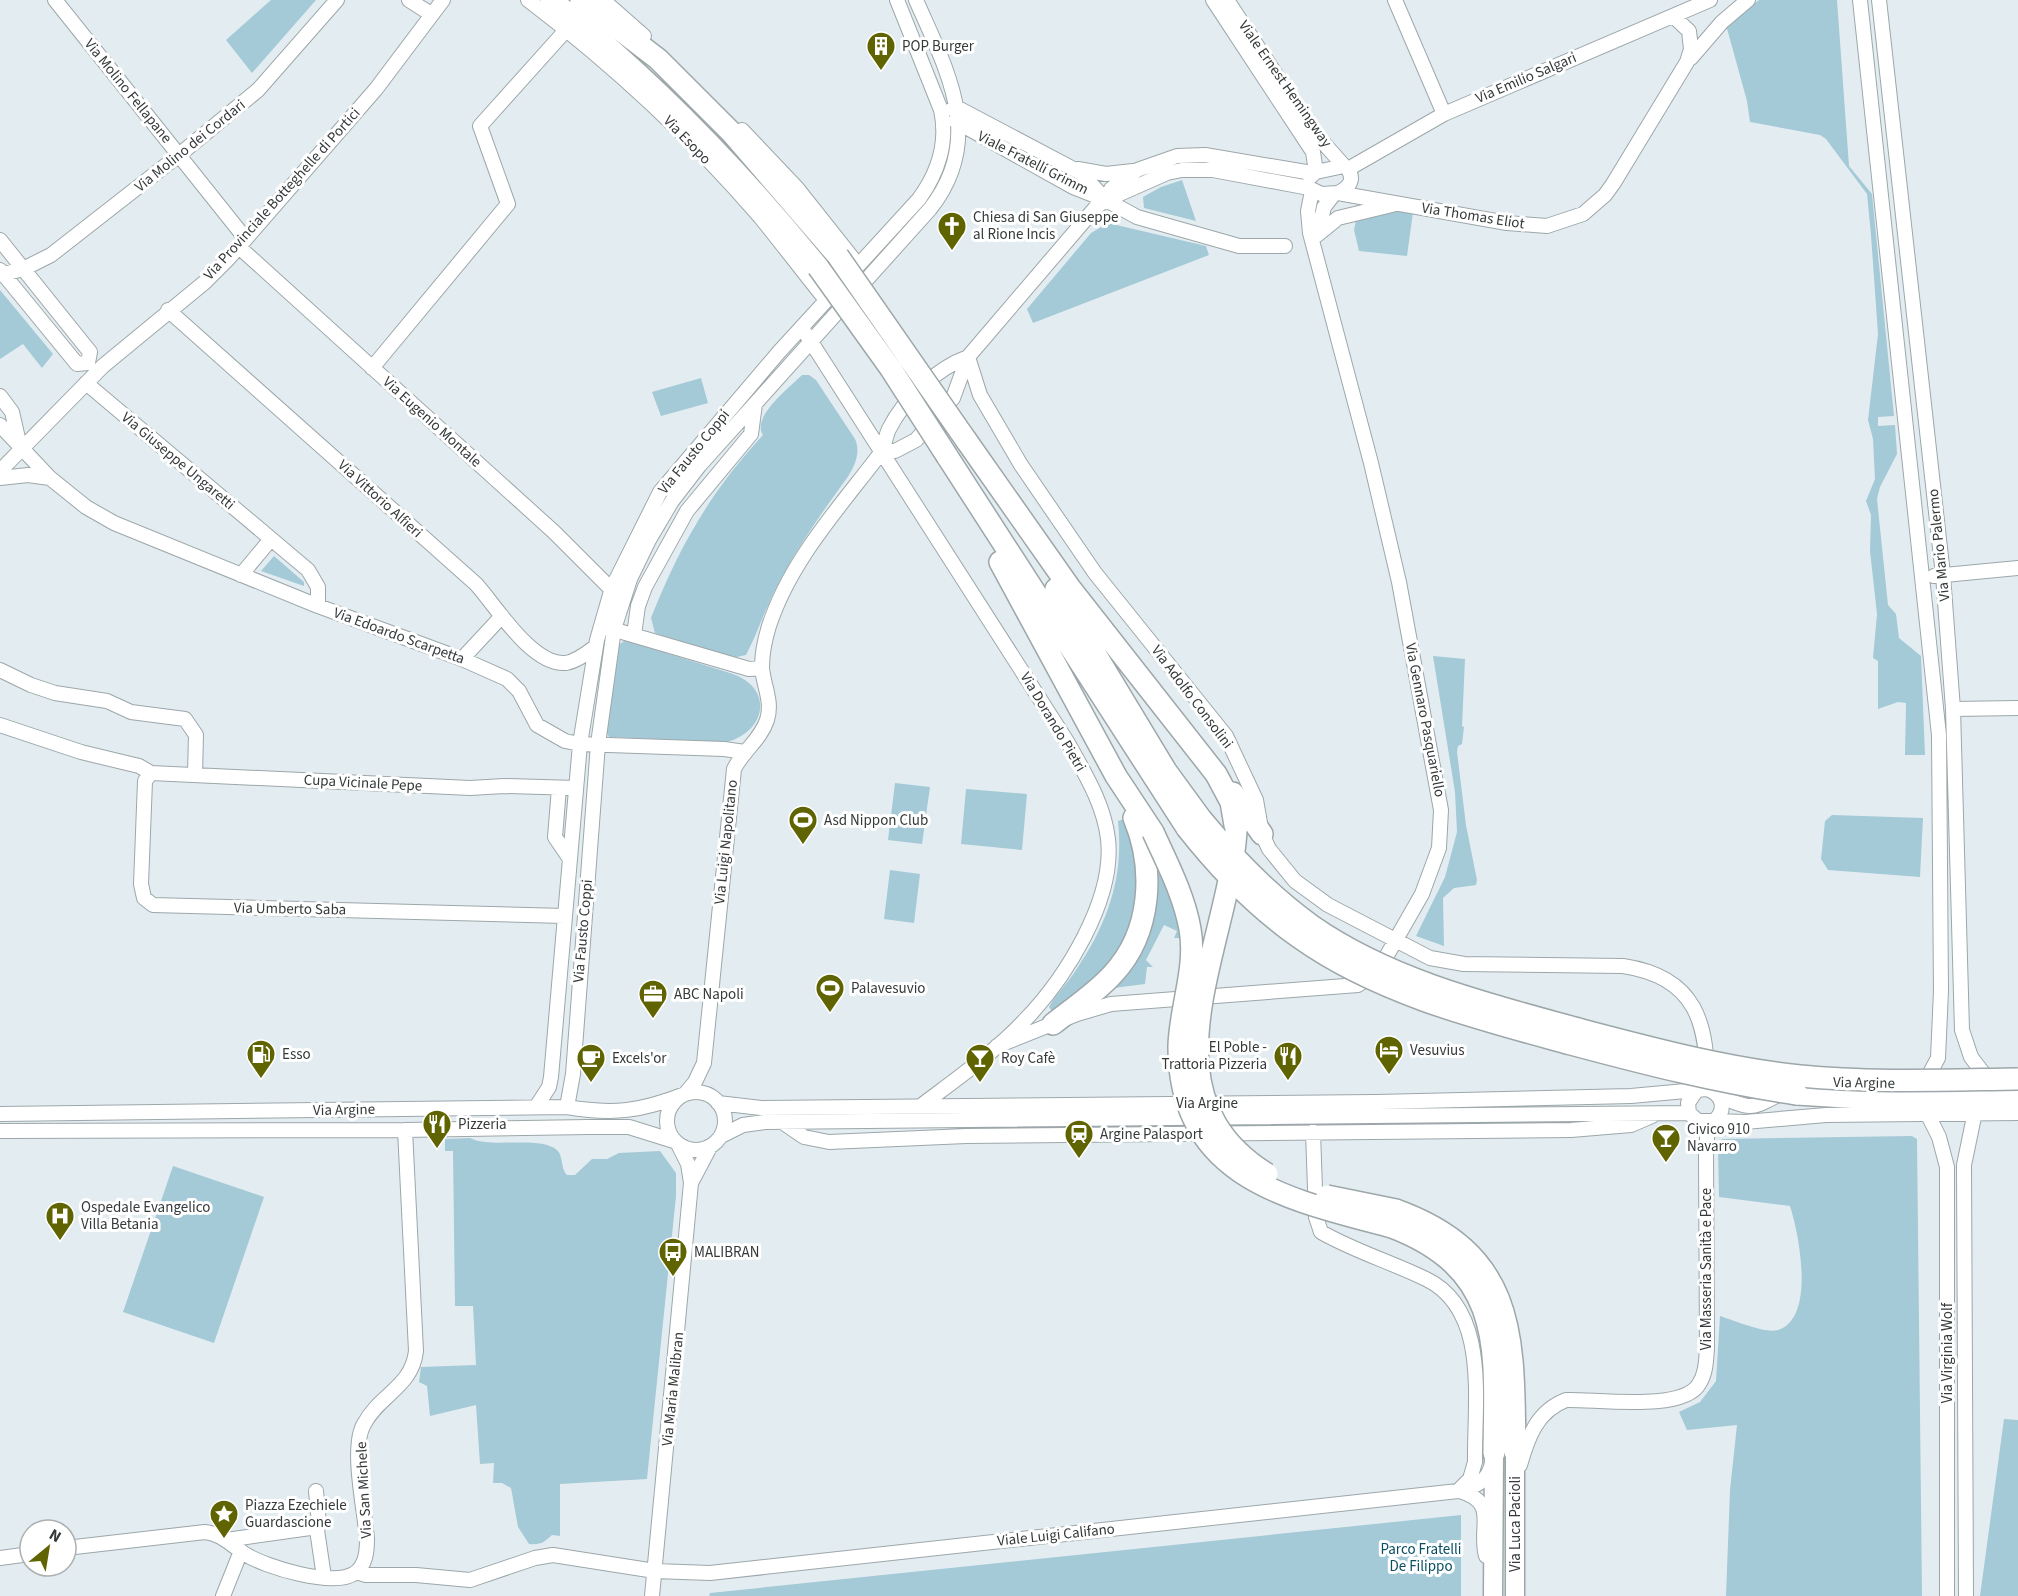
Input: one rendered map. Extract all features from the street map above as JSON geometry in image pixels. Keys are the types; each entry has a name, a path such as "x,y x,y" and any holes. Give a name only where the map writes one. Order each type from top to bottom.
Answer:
{"highway":[{"path":"551,0 592,32 652,86 765,203 818,267 891,369 1194,824 1264,889 1314,927 1353,950 1411,976 1467,997 1662,1051 1799,1076 1862,1080 2018,1082"},
{"path":"581,0 658,59 731,132 838,256 1070,588 1245,808 1262,834"},
{"path":"966,440 1166,771 1219,867 1254,902 1301,939 1346,966 1408,994 1534,1034 1730,1084 1797,1094 1861,1098 2018,1098"},
{"path":"961,477 990,542 1116,776 1153,832 1185,906 1191,932 1189,972 1180,1016 1179,1048 1182,1081 1198,1126 1220,1155 1257,1184 1293,1200 1427,1223 1458,1243 1482,1269 1499,1299 1508,1327 1512,1356 1504,1452"},
{"path":"1216,774 1231,802 1236,831 1230,877 1197,1023 1197,1067 1207,1109 1222,1134 1238,1152 1273,1178 1394,1219"},
{"path":"1053,1024 1114,972 1132,944 1142,917 1147,894 1147,863 1142,837 1116,776"}],"main road":[{"name":"Via Luca Pacioli","path":"1504,1452 1514,1487 1515,1596"},
{"name":"Via Luca Pacioli","path":"1493,1596 1504,1452"}],"street":[{"name":"Via Molino Fellapane","path":"55,0 179,155 242,243"},
{"name":"Via Molino dei Cordari","path":"1,273 23,269 51,255 179,155 273,75 337,0"},
{"path":"409,0 431,14"},
{"name":"Via Provinciale Botteghelle di Portici","path":"0,471 86,383 93,368 217,271 375,89 443,0"},
{"name":"Via Esopo","path":"528,0 567,29 675,126 760,218 826,300"},
{"name":"Viale Fratelli Grimm","path":"897,0 941,110 960,125 1073,187 1106,200 1167,173 1196,169 1311,189 1345,192"},
{"path":"917,1 933,0"},
{"name":"Viale Ernest Hemingway","path":"1214,0 1312,152 1314,172 1311,189"},
{"name":"Viale Ernest Hemingway","path":"1227,0 1313,131 1346,168"},
{"path":"1395,0 1444,114"},
{"name":"Via Emilio Salgari","path":"1346,168 1444,114 1710,0"},
{"name":"Via Thomas Eliot","path":"1345,192 1398,204 1530,225 1559,224 1577,217 1605,195 1687,62 1722,22 1748,0"},
{"name":"Via Mario Palermo","path":"1860,0 1939,735 1941,980 1938,1059 1924,1084"},
{"name":"Via Mario Palermo","path":"1879,0 1943,575 1953,710 1962,1030 1971,1057 1991,1084"},
{"path":"607,1 707,93 797,188 858,265"},
{"name":"Viale Fratelli Grimm","path":"917,1 952,81 960,125"},
{"name":"Via Thomas Eliot","path":"1673,16 1689,31 1691,49 1687,62"},
{"path":"372,368 508,204 480,126 567,29"},
{"path":"941,110 958,108"},
{"name":"Viale Fratelli Grimm","path":"958,108 1070,167 1084,176 1106,200"},
{"name":"Via Fausto Coppi","path":"567,1107 573,1074 612,588 660,492 802,327 932,182 944,139 941,110"},
{"name":"Via Fausto Coppi","path":"536,1107 549,1087 551,1077 580,744 596,647 622,600 648,540 672,501 699,466 938,199 948,183 960,125"},
{"name":"Viale Fratelli Grimm","path":"1106,200 1111,189 1137,170 1162,160 1192,155 1314,172 1346,168"},
{"name":"Viale Fratelli Grimm","path":"1070,167 1106,174 1137,170"},
{"path":"1314,251 1324,207 1345,192 1352,180 1346,168"},
{"name":"Via Gennaro Pasquariello","path":"997,1046 1093,1008 1132,1000 1352,987 1375,974 1396,943 1422,894 1439,848 1441,810 1439,785 1399,582 1376,484 1314,251 1308,212 1311,189"},
{"path":"1106,200 1137,217 1239,246 1285,246"},
{"name":"Via Luigi Napolitano","path":"882,451 895,451 916,440 953,398 968,357 1085,220 1106,200"},
{"path":"1317,235 1338,218 1398,204"},
{"path":"0,240 90,352 93,368 77,364 1,273"},
{"name":"Via Eugenio Montale","path":"242,243 372,368 554,532 622,600"},
{"name":"Via Vittorio Alfieri","path":"168,310 476,584 530,647 556,662 571,662 596,647"},
{"name":"Via Dorando Pietri","path":"802,327 1068,743 1100,803 1108,839 1108,874 1093,918 1078,946 1039,1005 997,1046 922,1105"},
{"name":"Via Luigi Napolitano","path":"685,1094 701,1072 704,1063 734,769 744,752 762,731 770,707 762,668 769,626 796,568 836,510 882,451 889,429 933,375 968,357"},
{"name":"Via Adolfo Consolini","path":"968,357 981,396 1021,465 1095,573 1226,736 1256,800 1262,834 1280,865 1295,881 1328,905 1396,943 1446,963 1623,966 1642,969 1659,977 1675,987 1699,1018 1708,1049 1707,1092"},
{"name":"Via Giuseppe Ungaretti","path":"86,383 312,575 318,587 318,606"},
{"path":"0,396 12,412 21,449"},
{"name":"Via Fausto Coppi","path":"634,634 638,606 648,581 687,511 751,434 755,404"},
{"name":"Via Edoardo Scarpetta","path":"0,425 50,478 98,515 318,606 462,659 511,681 519,691 537,725 556,738 580,744 744,752"},
{"path":"0,478 28,475 50,478"},
{"path":"241,575 271,539"},
{"path":"1923,577 2018,568"},
{"path":"462,659 502,616"},
{"path":"607,628 749,669 762,668"},
{"path":"0,670 31,685 56,693 99,699 131,712 181,717 190,724 196,735 195,775"},
{"path":"1953,710 2018,708"},
{"name":"Cupa Vicinale Pepe","path":"0,724 81,752 139,766 151,773 470,789 576,788"},
{"name":"Via Umberto Saba","path":"151,773 145,781 141,884 144,898 153,905 565,916"},
{"name":"Via Fausto Coppi","path":"559,788 555,837 570,859"},
{"name":"Via Luigi Napolitano","path":"704,1063 718,1104"},
{"name":"Via Argine","path":"718,1104 761,1108 1376,1102 1707,1092 1747,1108 1760,1106 1797,1086 1815,1082 1991,1084 2018,1082"},
{"path":"1707,1092 1721,1112 1711,1122 1697,1121 1689,1113 1690,1098 1707,1092"},
{"path":"700,1093 718,1104 724,1119 721,1136 710,1147 695,1150 676,1143 669,1133 666,1118 672,1104 685,1094 700,1093"},
{"name":"Via Argine","path":"0,1114 536,1107 631,1111 651,1107 685,1094"},
{"name":"Via Argine","path":"785,1124 804,1137 830,1142 966,1136 1571,1130 1631,1125 1661,1113"},
{"name":"Via Argine","path":"721,1136 743,1125 765,1122 785,1124 1689,1113"},
{"name":"Via Virginia Wolf","path":"1927,1113 1939,1137 1947,1167 1947,1596"},
{"name":"Via Virginia Wolf","path":"1966,1596 1964,1165 1975,1113"},
{"name":"Via Argine","path":"1711,1122 1745,1122 1826,1115 2018,1113"},
{"name":"Via Masseria Sanità e Pace","path":"1514,1487 1524,1452 1538,1419 1551,1406 1566,1400 1667,1402 1688,1395 1699,1386 1706,1369 1707,1348 1706,1154 1711,1122"},
{"name":"Via Argine","path":"0,1131 629,1127 676,1143"},
{"name":"Via San Michele","path":"356,1572 367,1553 358,1447 361,1429 377,1406 408,1377 415,1363 405,1130"},
{"path":"1313,1132 1316,1217 1321,1232 1428,1280 1455,1301 1464,1316 1473,1347 1475,1462 1470,1479 1458,1491 1475,1496 1483,1505 1485,1552 1493,1575"},
{"name":"Via Maria Malibran","path":"652,1596 692,1183 687,1164 676,1143"},
{"name":"Via Maria Malibran","path":"692,1183 710,1147"},
{"name":"Viale Luigi Califano","path":"356,1572 366,1575 416,1575 470,1580 535,1558 554,1555 655,1571 710,1573 1458,1491 1472,1488 1486,1478 1504,1452"},
{"path":"316,1491 319,1523 317,1530 324,1577"},
{"path":"226,1540 310,1528"},
{"path":"78,1547 212,1533 243,1553 306,1576 324,1577 356,1572"},
{"path":"223,1596 243,1553"},
{"path":"0,1558 18,1556"}],"green space":[{"path":"271,0 316,0 252,73 226,40"},
{"path":"1759,0 1837,0 1849,166 1872,194 1894,416 1878,417 1878,426 1895,425 1897,454 1880,487 1877,499 1888,605 1896,614 1899,638 1921,656 1925,755 1905,755 1906,703 1898,702 1878,709 1878,661 1873,658 1877,614 1870,551 1871,515 1866,501 1875,479 1873,439 1868,420 1878,334 1867,194 1826,139 1820,135 1750,122 1747,101 1726,25"},
{"path":"1182,180 1196,221 1144,208 1143,197 1161,187"},
{"path":"1383,205 1413,212 1407,256 1359,251 1354,230 1357,215"},
{"path":"1108,223 1206,246 1209,255 1033,323 1027,309 1091,233"},
{"path":"0,290 53,354 42,368 23,344 0,359"},
{"path":"802,375 809,375 816,380 855,439 857,454 850,473 788,566 771,597 746,655 732,658 655,633 651,618 673,567 698,521 728,477 763,435 762,420 773,403"},
{"path":"701,378 708,403 661,416 652,392"},
{"path":"274,556 304,582 304,586 261,571"},
{"path":"625,640 733,674 746,681 755,689 759,699 760,709 757,720 740,737 727,742 609,737 605,730 619,645"},
{"path":"1433,656 1465,659 1462,726 1464,727 1462,744 1458,746 1457,752 1466,825 1477,880 1476,885 1454,888 1443,898 1444,946 1416,936 1445,877 1457,832 1455,792"},
{"path":"895,783 930,787 922,844 888,840"},
{"path":"966,789 1027,794 1022,850 961,844"},
{"path":"1832,815 1923,818 1920,877 1828,870 1821,859 1825,821"},
{"path":"1128,818 1135,837 1138,904 1125,942 1097,978 1053,1013 1049,1007 1073,975 1105,917 1116,880 1118,821"},
{"path":"890,870 920,874 914,923 884,919"},
{"path":"1157,874 1161,874 1174,903 1181,938 1174,938 1177,931 1164,925 1146,960 1153,967 1147,967 1145,984 1106,989"},
{"path":"1912,1136 1917,1139 1922,1596 1726,1596 1730,1490 1737,1425 1687,1430 1679,1412 1700,1402 1716,1381 1720,1316 1758,1328 1778,1330 1790,1322 1797,1310 1802,1274 1790,1206 1719,1197 1718,1147 1722,1139"},
{"path":"470,1138 479,1141 539,1143 549,1146 557,1150 561,1156 563,1169 567,1175 575,1175 592,1159 607,1159 619,1153 660,1151 676,1173 676,1196 647,1479 560,1484 560,1536 552,1535 537,1544 529,1544 518,1527 511,1488 502,1483 493,1483 494,1463 480,1464 476,1405 430,1416 427,1386 419,1382 421,1367 476,1365 473,1306 455,1306 453,1151 445,1151 445,1139"},
{"path":"173,1166 264,1197 214,1343 123,1312"},
{"path":"2004,1419 2018,1420 2018,1596 1980,1596"},
{"name":"Parco Fratelli De Filippo","path":"1461,1515 1461,1596 709,1596 710,1593"}],"place":[{"name":"POP Burger","path":"881,72"},
{"name":"Chiesa di San Giuseppe al Rione Incis","path":"952,252"},
{"name":"Asd Nippon Club","path":"803,846"},
{"name":"Palavesuvio","path":"830,1014"},
{"name":"ABC Napoli","path":"653,1020"},
{"name":"Vesuvius","path":"1389,1076"},
{"name":"Esso","path":"261,1080"},
{"name":"El Poble - Trattoria Pizzeria","path":"1288,1082"},
{"name":"Excels'or","path":"591,1084"},
{"name":"Roy Cafè","path":"980,1084"},
{"name":"Pizzeria","path":"437,1150"},
{"name":"Argine Palasport","path":"1079,1160"},
{"name":"Civico 910 Navarro","path":"1666,1164"},
{"name":"Ospedale Evangelico Villa Betania","path":"60,1242"},
{"name":"MALIBRAN","path":"673,1278"},
{"name":"Piazza Ezechiele Guardascione","path":"224,1540"}]}
